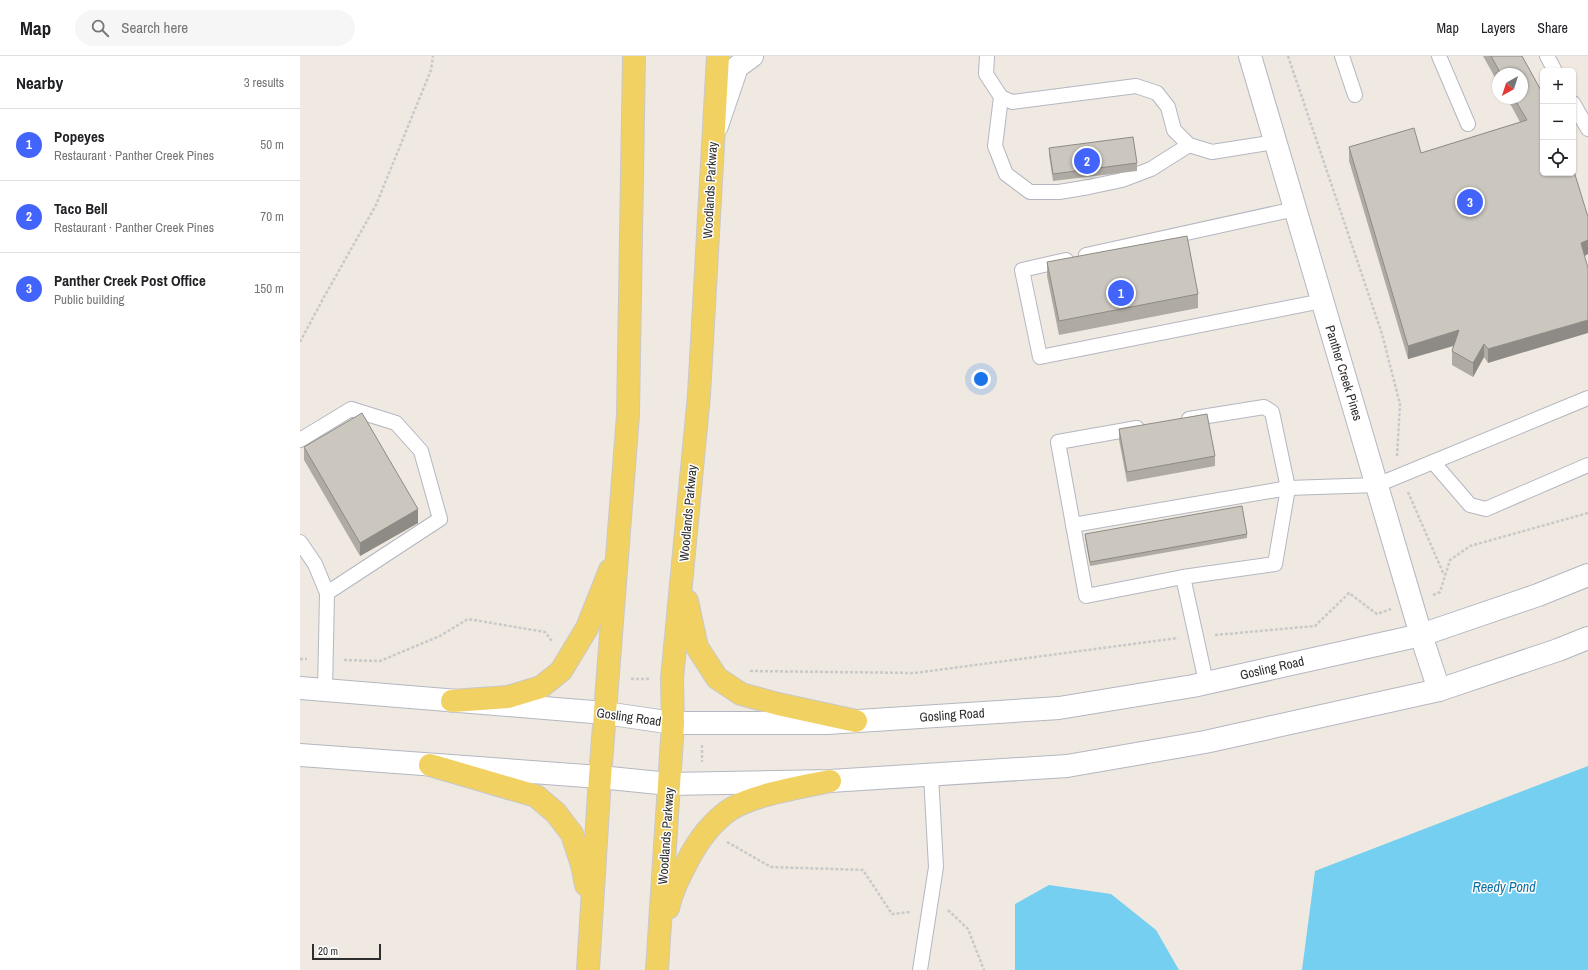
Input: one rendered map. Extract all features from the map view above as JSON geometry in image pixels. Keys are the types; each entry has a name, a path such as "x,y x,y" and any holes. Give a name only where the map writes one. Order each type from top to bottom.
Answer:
{"main road":[{"path":"588,970 600,777 609,679 628,416 634,56"},
{"name":"Woodlands Parkway","path":"657,970 673,724 672,679 699,395 718,56"},
{"path":"713,139 737,67 752,56"},
{"name":"Panther Creek Pines","path":"1250,56 1411,603 1439,690"},
{"path":"452,701 508,697 541,687 561,671 587,628 618,548"},
{"path":"682,572 689,618 697,646 718,678 741,694 856,722"},
{"name":"Gosling Road","path":"300,688 605,714 673,724 856,722 1060,708 1206,682 1421,635 1538,595 1588,575"},
{"path":"300,755 600,777 669,784 830,782 1066,766 1205,742 1439,690 1558,650 1588,638"},
{"path":"430,765 536,796 556,813 572,834 582,865 591,918"},
{"path":"659,944 673,889 698,841 712,824 729,810 752,800 830,782"}],"lane":[{"path":"987,56 986,74 1001,97 1012,102 1136,86 1157,93 1168,107 1174,130 1189,146 1212,152 1275,142"},
{"path":"1342,56 1355,95"},
{"path":"1438,56 1468,124"},
{"path":"1547,56 1553,68"},
{"path":"1001,97 995,146 1006,174 1030,192 1060,192 1122,180 1151,169 1189,146"},
{"path":"1574,104 1588,129"},
{"path":"1295,208 1022,270 1040,357 1322,301"},
{"path":"1073,525 1288,488 1377,485 1588,398"},
{"path":"1150,426 1058,442 1086,596 1184,577 1275,564 1288,488 1272,412 1264,407 1172,422"},
{"path":"300,440 351,409 396,423 421,452 440,519 327,593"},
{"path":"1433,462 1470,505 1486,509 1588,465"},
{"path":"300,542 314,564 327,593 325,660 326,691"},
{"path":"1184,577 1206,682"},
{"path":"920,970 936,867 931,775"}],"path":[{"path":"300,342 376,205 432,70 433,56"},
{"path":"1288,56 1382,334 1400,404 1397,459 1402,475 1444,576"},
{"path":"718,678 750,671 915,673 1155,640 1315,626 1349,593 1377,614 1411,603 1440,592 1450,560 1470,546 1588,513"},
{"path":"300,659 380,661 440,636 468,619 545,632 567,662"},
{"path":"609,679 672,679"},
{"path":"701,724 704,783"},
{"path":"712,824 716,836 771,867 863,870 892,914 947,909 968,929 984,970"}],"water":[{"name":"Reedy Pond","path":"1588,766 1588,970 1302,970 1315,871"},
{"path":"1049,885 1111,894 1156,930 1179,970 1015,970 1015,904"}],"building":[{"path":"1491,56 1522,56 1540,89 1540,176 1575,176 1588,217 1588,240 1581,243 1588,268 1588,320 1488,349 1484,344 1473,363 1452,351 1459,330 1408,346 1349,147 1414,128 1421,153 1527,120 1518,104 1528,104 1528,68 1498,68"},
{"path":"1133,137 1137,163 1053,174 1049,148"},
{"path":"1187,236 1198,294 1059,321 1047,262"},
{"path":"362,413 418,509 360,543 304,447"},
{"path":"1207,414 1215,456 1127,472 1119,429"},
{"path":"1242,506 1247,534 1090,562 1085,534"}],"place":[{"name":"Taco Bell","path":"1087,161"},
{"name":"Panther Creek Post Office","path":"1470,202"},
{"name":"Popeyes","path":"1121,293"}]}
